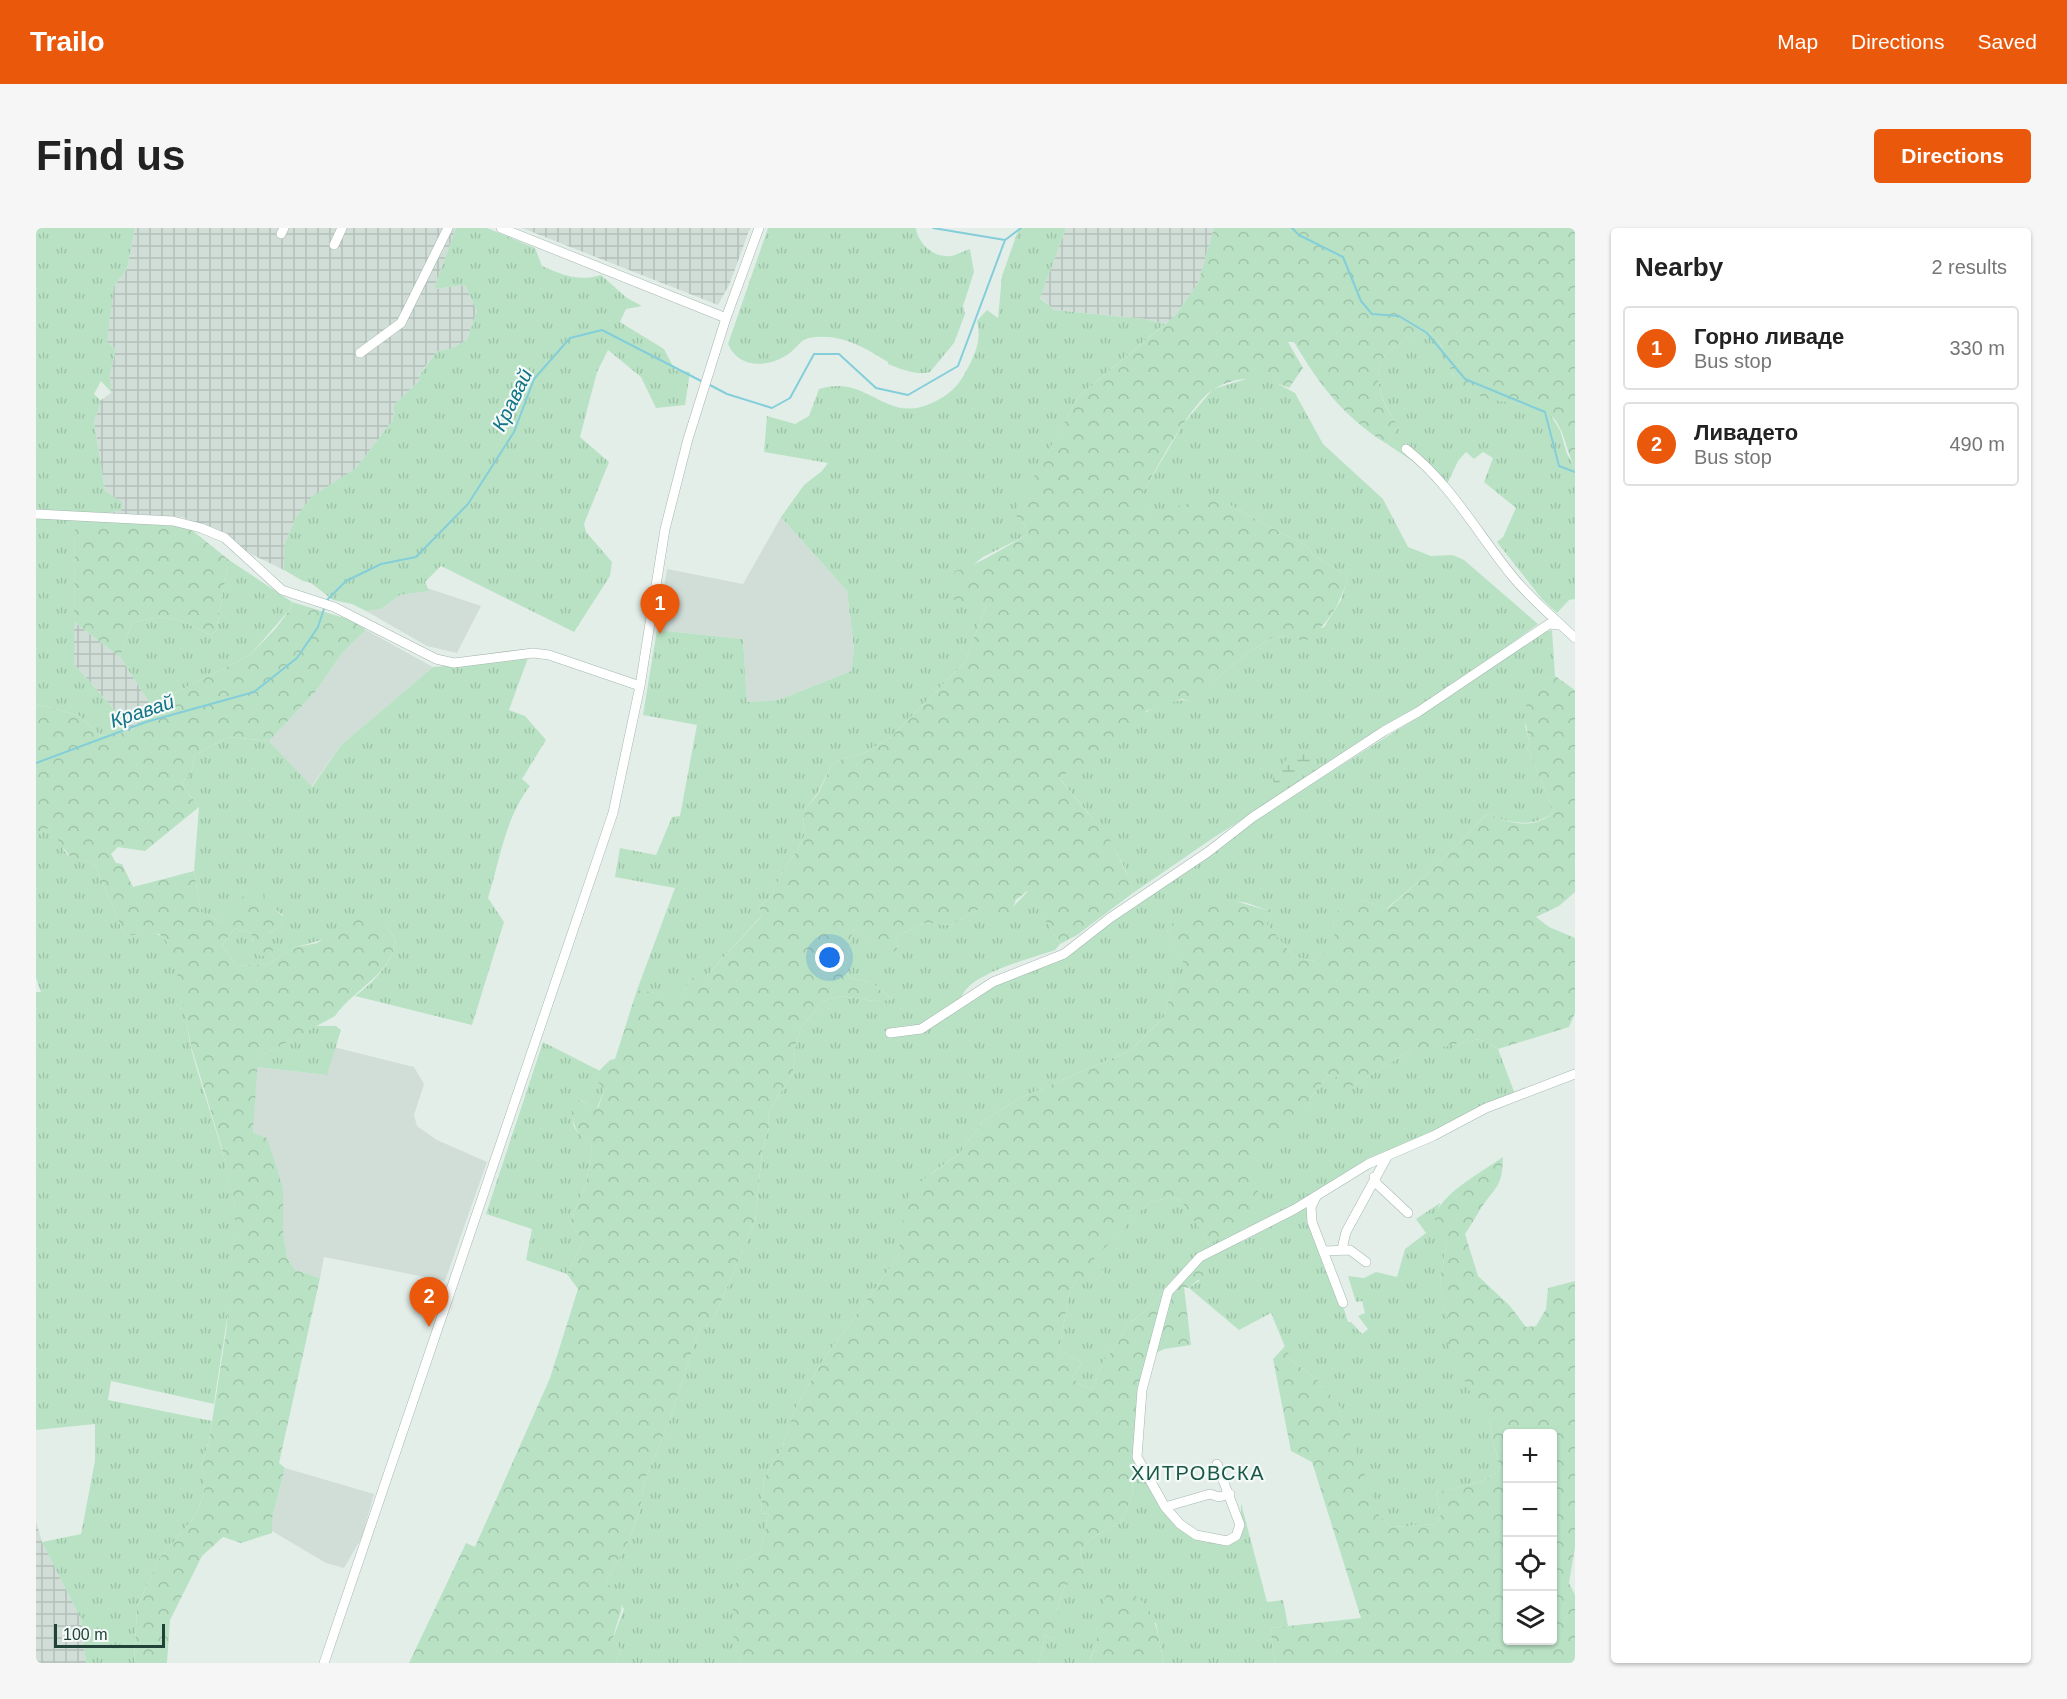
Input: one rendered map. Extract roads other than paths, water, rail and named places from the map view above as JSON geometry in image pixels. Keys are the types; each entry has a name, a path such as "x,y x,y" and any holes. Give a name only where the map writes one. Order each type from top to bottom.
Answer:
{"street":[{"path":"334,244 342,228"},
{"path":"360,352 401,322 448,228"},
{"path":"501,228 726,318"},
{"path":"324,1663 613,813 640,686 665,529 726,318 759,228"},
{"path":"1406,450 1429,467 1514,578 1557,625 1575,638"},
{"path":"36,514 173,521 201,528 225,538 282,590 334,607 436,659 454,663 533,653 549,655 640,686"},
{"path":"890,1033 921,1029 993,982 1064,954 1110,918 1208,852 1253,817 1384,731 1418,712 1549,624 1557,625"},
{"path":"1217,1464 1240,1525 1236,1536 1227,1541 1196,1535 1180,1524 1165,1507 1137,1457 1142,1390 1168,1292 1200,1257 1249,1234 1316,1197 1368,1164 1433,1136 1486,1107 1575,1074"},
{"path":"1342,1249 1346,1232 1388,1155"},
{"path":"1374,1177 1377,1184 1408,1214"},
{"path":"1316,1197 1311,1207 1312,1222 1343,1303"},
{"path":"1325,1251 1350,1250 1366,1262"},
{"path":"1165,1507 1210,1494 1219,1497 1230,1494"}],"waterway":[{"name":"Кравай","path":"708,384 727,394 772,408 790,398 814,354 839,354 876,388 908,395 958,366 1005,240 933,228"},
{"path":"1005,240 1021,228"},
{"path":"1292,228 1299,235 1343,257 1361,301 1372,314 1399,316 1427,333 1465,379 1545,412 1559,466 1575,472"},
{"name":"Кравай","path":"327,600 346,581 381,564 416,557 468,504 514,432 534,379 570,338 602,330 703,382"},
{"name":"Кравай","path":"36,763 146,722 254,692 297,658 318,627 325,606"}],"place":[{"name":"Горно ливаде","path":"660,634"},
{"name":"Ливадето","path":"429,1327"}],"district":[{"name":"ХИТРОВСКА","path":"1198,1473"}]}
